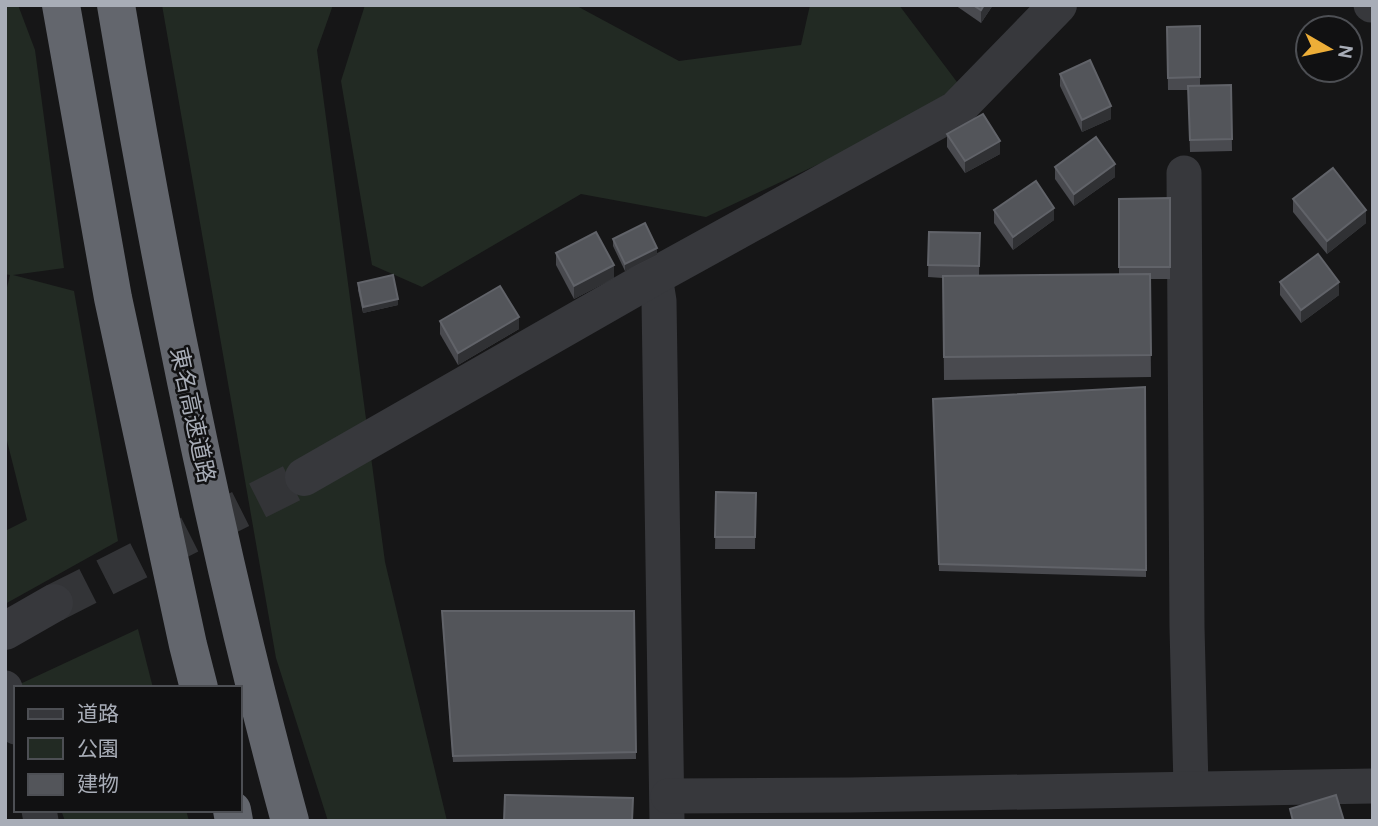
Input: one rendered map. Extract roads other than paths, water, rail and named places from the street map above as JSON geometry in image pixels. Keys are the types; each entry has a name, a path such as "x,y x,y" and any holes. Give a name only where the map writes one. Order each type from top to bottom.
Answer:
{"highway":[{"path":"61,5 113,298 198,686"},
{"name":"東名高速道路","path":"116,5 161,255 214,514 262,721 290,821"}],"street":[{"path":"304,477 655,276 956,110 1058,5"},
{"path":"1184,173 1187,627 1191,787"},
{"path":"655,276 659,314 668,808 850,795 1191,787 1373,786"},
{"path":"5,631 54,603"},
{"path":"5,688 14,720"}],"tunnel":[{"path":"54,603 304,477"}]}
